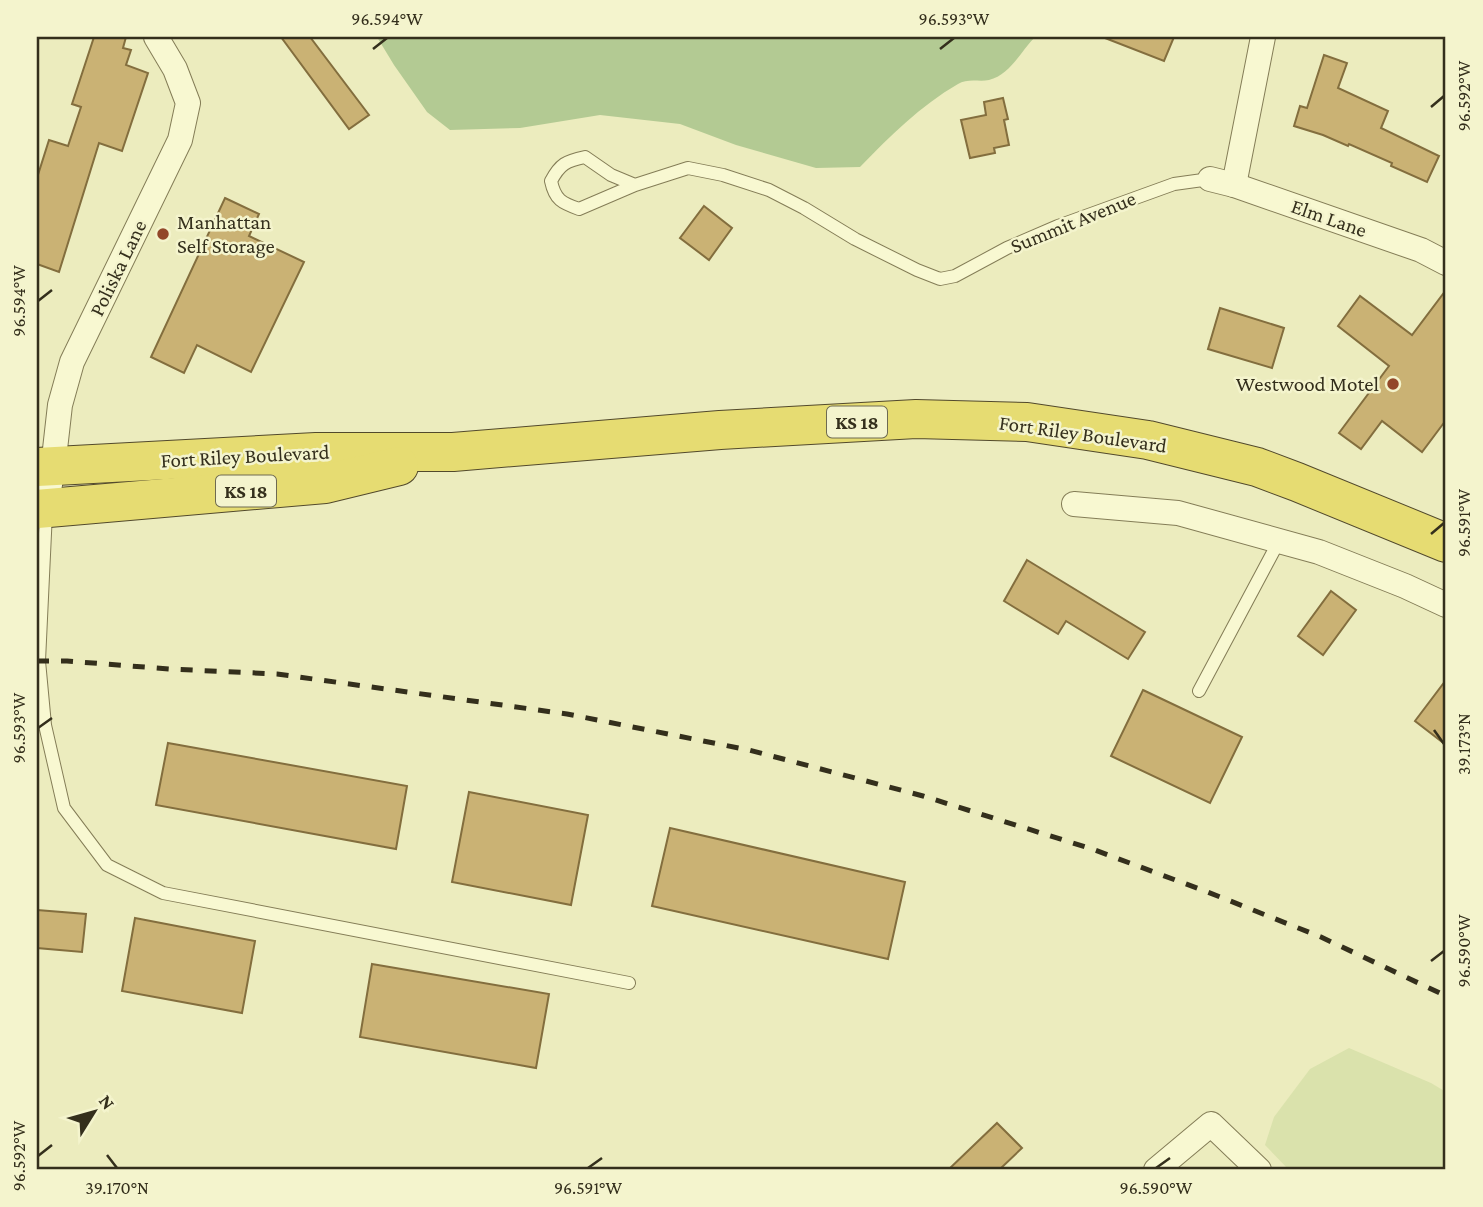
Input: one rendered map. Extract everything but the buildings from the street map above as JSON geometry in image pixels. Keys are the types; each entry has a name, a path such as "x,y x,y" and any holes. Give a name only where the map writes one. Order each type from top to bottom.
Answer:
{"highway":[{"name":"Fort Riley Boulevard","path":"45,467 316,452 453,452 720,430 916,419 1027,422 1148,440 1257,467 1446,543"},
{"name":"Fort Riley Boulevard","path":"41,509 325,484 453,452"}],"street":[{"name":"Poliska Lane","path":"41,509 45,467 72,362 180,140 188,103 175,69 156,37"},
{"path":"1222,182 1263,37"},
{"name":"Elm Lane","path":"1222,182 1421,250 1446,263"},
{"path":"1074,504 1178,513 1318,552 1446,604"},
{"path":"1156,1170 1211,1124 1259,1170"}],"lane":[{"path":"585,157 611,175 635,185 579,209 563,203 553,193 551,181 559,167 585,157"},
{"name":"Summit Avenue","path":"635,185 688,169 723,175 769,190 855,239 940,279 955,275 1007,248 1070,222 1174,184 1222,182"},
{"path":"41,509 39,661 45,725 64,808 107,865 163,893 629,983"},
{"path":"1199,691 1279,541"}],"green space":[{"path":"377,37 1035,37 1003,73 989,80 962,82 931,102 894,133 860,167 816,168 736,145 680,124 600,115 520,128 450,130 427,112"},
{"path":"1349,1048 1446,1092 1446,1170 1289,1170 1265,1145 1274,1117 1310,1069"}],"railway":[{"path":"37,661 277,674 567,714 749,750 923,796 1092,849 1321,937 1446,996"}],"place":[{"name":"Manhattan Self Storage","path":"163,234"},
{"name":"Westwood Motel","path":"1393,384"}]}
